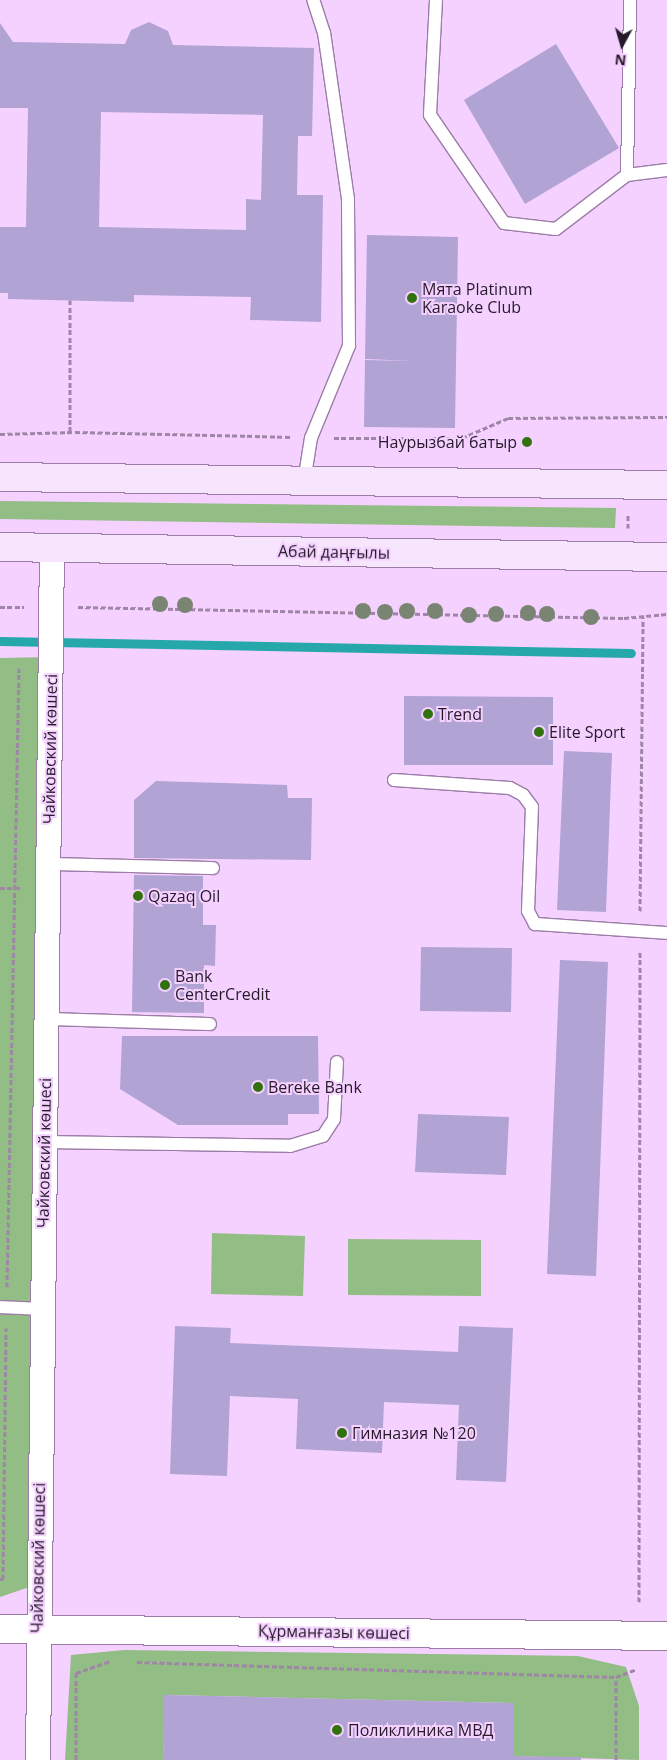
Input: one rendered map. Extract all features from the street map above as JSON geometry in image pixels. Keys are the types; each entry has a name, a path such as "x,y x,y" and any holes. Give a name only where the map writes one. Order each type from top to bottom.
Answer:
{"main road":[{"path":"0,477 667,485"},
{"name":"Абай даңғылы","path":"0,547 667,557"}],"street":[{"name":"Чайковский көшесі","path":"38,1760 37,1629 44,1142 48,1019 52,547"},
{"name":"Құрманғазы көшесі","path":"0,1629 667,1636"}],"lane":[{"path":"304,482 311,438 349,346 348,199 324,33 313,0"},
{"path":"436,0 430,115 504,223 556,228 628,175 667,170"},
{"path":"628,175 630,0"},
{"path":"394,780 510,788 523,795 532,807 528,911 535,924 667,933"},
{"path":"49,864 213,868"},
{"path":"48,1019 210,1024"},
{"path":"44,1142 290,1146 323,1136 334,1119 337,1062"},
{"path":"3,1307 42,1309"}],"path":[{"path":"70,300 70,432"},
{"path":"628,509 628,528"},
{"path":"0,607 643,617 667,614"},
{"path":"640,916 643,617"},
{"path":"0,1579 3,1579 3,1307 19,668"},
{"path":"639,1602 640,946"},
{"path":"76,1760 76,1673 120,1661"},
{"path":"130,1662 616,1677 637,1669"},
{"path":"616,1677 616,1760"}],"green space":[{"path":"0,501 616,508 615,528 0,519"},
{"path":"51,657 38,1584 0,1597 0,658"},
{"path":"212,1233 305,1236 303,1296 211,1294"},
{"path":"348,1239 481,1240 481,1296 348,1295"},
{"path":"124,1650 578,1656 626,1667 639,1706 639,1760 514,1756 513,1703 165,1695 163,1760 65,1760 71,1655"}],"building":[{"path":"149,22 168,31 173,45 314,48 312,136 298,136 297,195 323,195 321,322 250,320 251,297 134,295 134,302 8,299 8,293 0,293 0,227 26,227 28,108 0,108 0,23 13,42 125,44 131,30","holes":["101,112 263,115 261,200 246,199 246,230 99,227"]},
{"path":"556,44 619,148 525,204 464,100"},
{"name":"Мята Platinum Karaoke Club","path":"367,235 458,237 455,428 364,427 365,360 414,361 365,359"},
{"path":"404,696 553,697 553,765 404,765"},
{"path":"564,751 612,753 606,912 557,910"},
{"path":"156,781 287,785 288,798 312,798 311,860 134,858 134,800"},
{"path":"134,875 203,876 203,925 216,925 215,966 204,965 204,1013 132,1012"},
{"path":"421,947 512,948 511,1012 420,1011"},
{"path":"560,960 608,962 596,1276 547,1274"},
{"path":"122,1036 318,1036 319,1114 288,1114 288,1125 178,1125 120,1089"},
{"path":"418,1114 509,1117 506,1175 415,1172"},
{"path":"175,1326 231,1328 230,1343 458,1352 459,1326 513,1328 506,1482 456,1480 459,1405 384,1402 382,1453 296,1449 298,1399 230,1396 227,1476 170,1474"},
{"path":"164,1695 514,1703 514,1756 581,1757 581,1760 163,1760"}],"waterway":[{"path":"0,641 631,653"}],"place":[{"name":"Мята Platinum Karaoke Club","path":"412,298"},
{"name":"Наурызбай батыр","path":"527,442"},
{"name":"Trend","path":"428,714"},
{"name":"Elite Sport","path":"539,732"},
{"name":"Qazaq Oil","path":"138,896"},
{"name":"Bank CenterCredit","path":"165,985"},
{"name":"Bereke Bank","path":"258,1087"},
{"name":"Гимназия №120","path":"342,1433"},
{"name":"Поликлиника МВД","path":"337,1730"}]}
